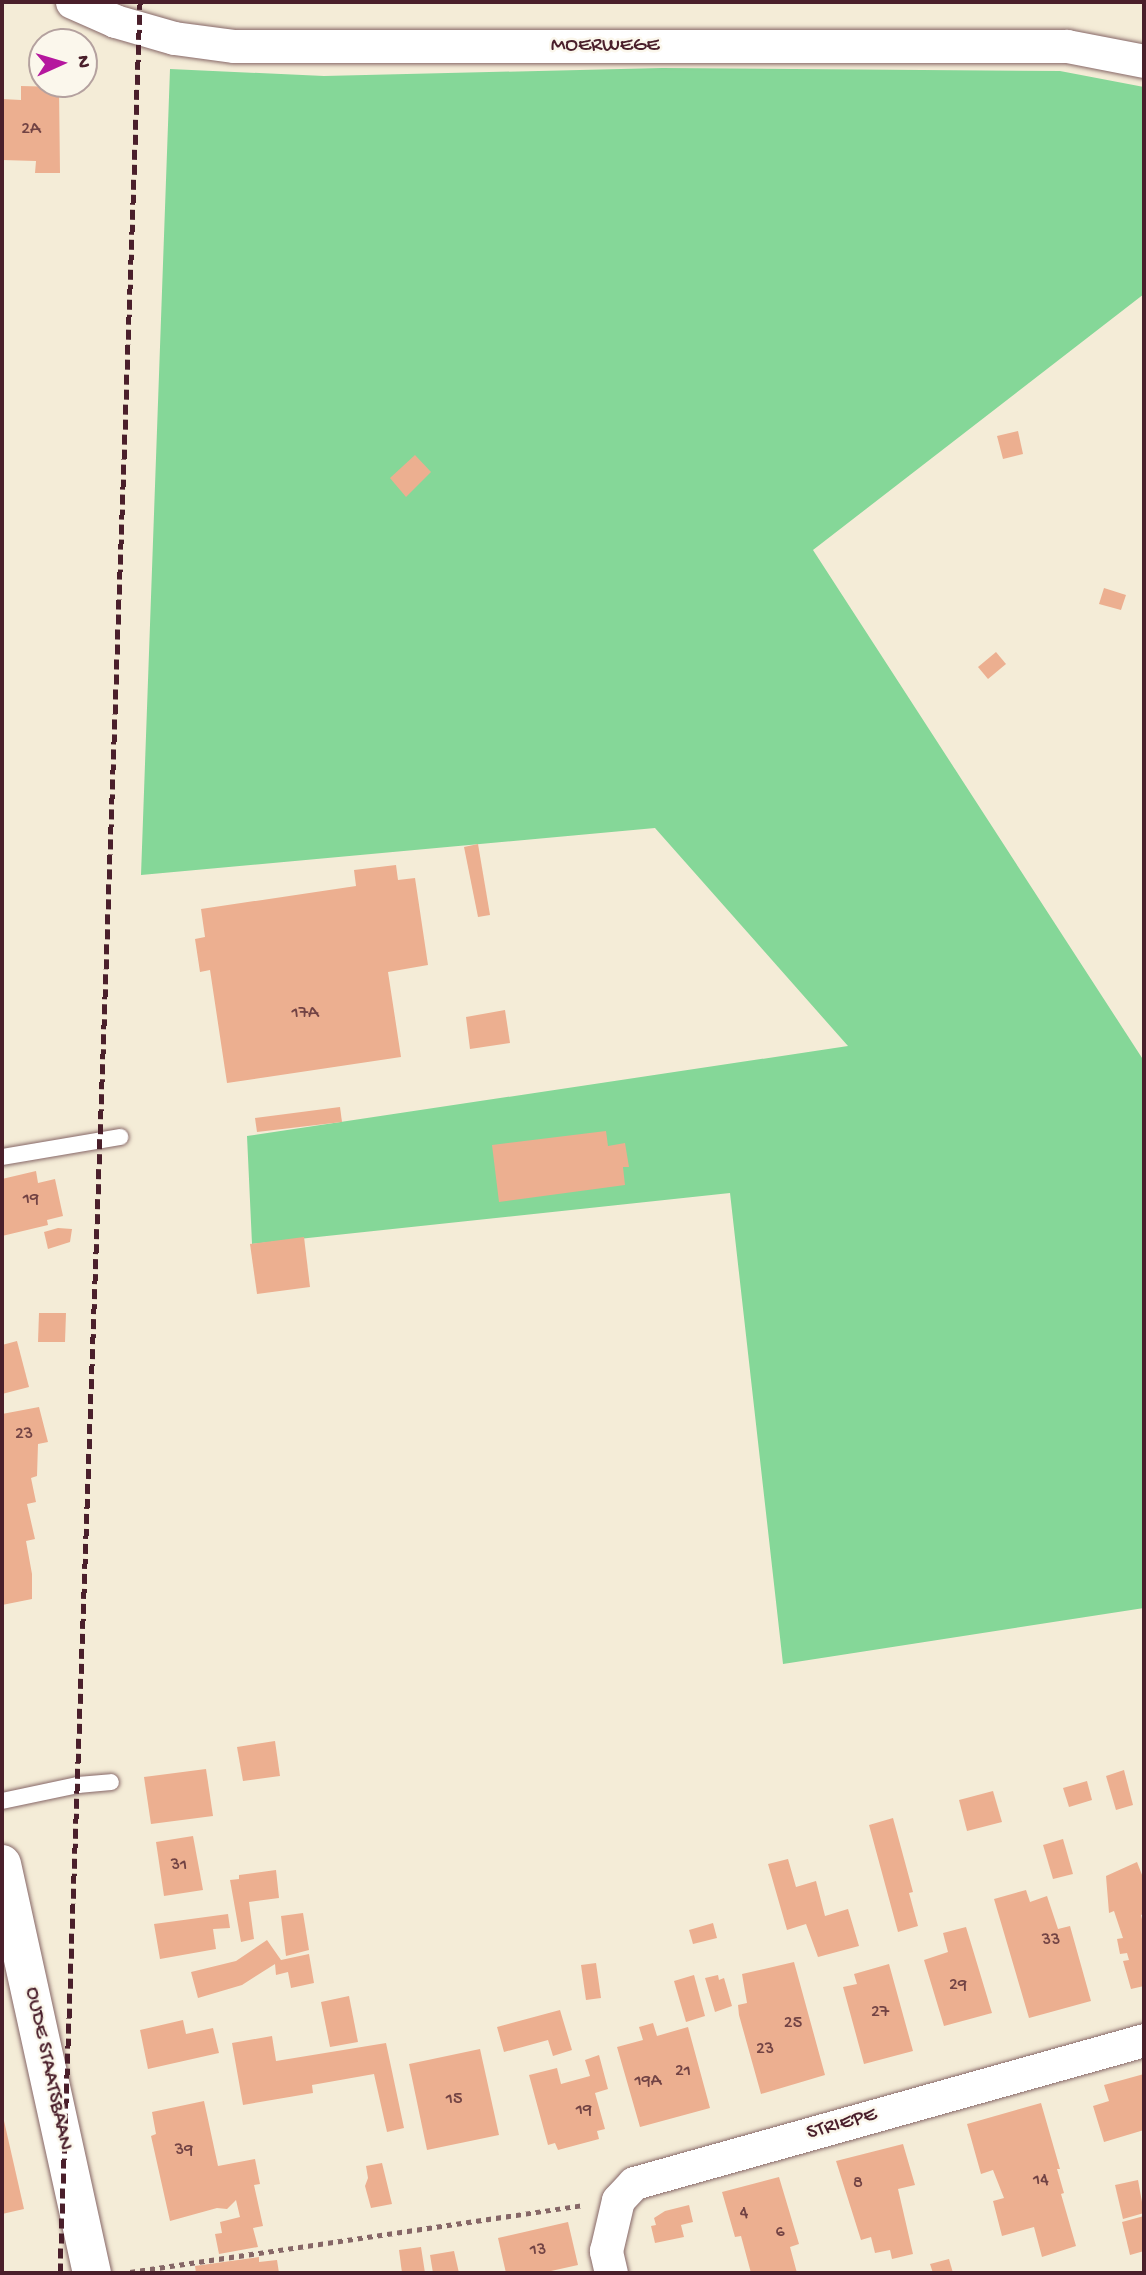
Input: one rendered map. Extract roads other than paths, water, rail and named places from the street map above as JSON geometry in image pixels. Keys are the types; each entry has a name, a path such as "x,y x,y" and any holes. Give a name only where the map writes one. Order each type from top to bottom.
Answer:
{"street":[{"name":"MOERWEGE","path":"72,2 115,21 174,38 234,46 1067,46 1144,61"},
{"name":"OUDE STAATSBAAN","path":"2,1864 92,2273"},
{"name":"STRIEPE","path":"611,2273 606,2251 618,2200 634,2183 1144,2040"}],"lane":[{"path":"2,1157 120,1137"},
{"path":"2,1801 78,1785 111,1782"}],"railway":[{"path":"60,2273 140,2"}]}
